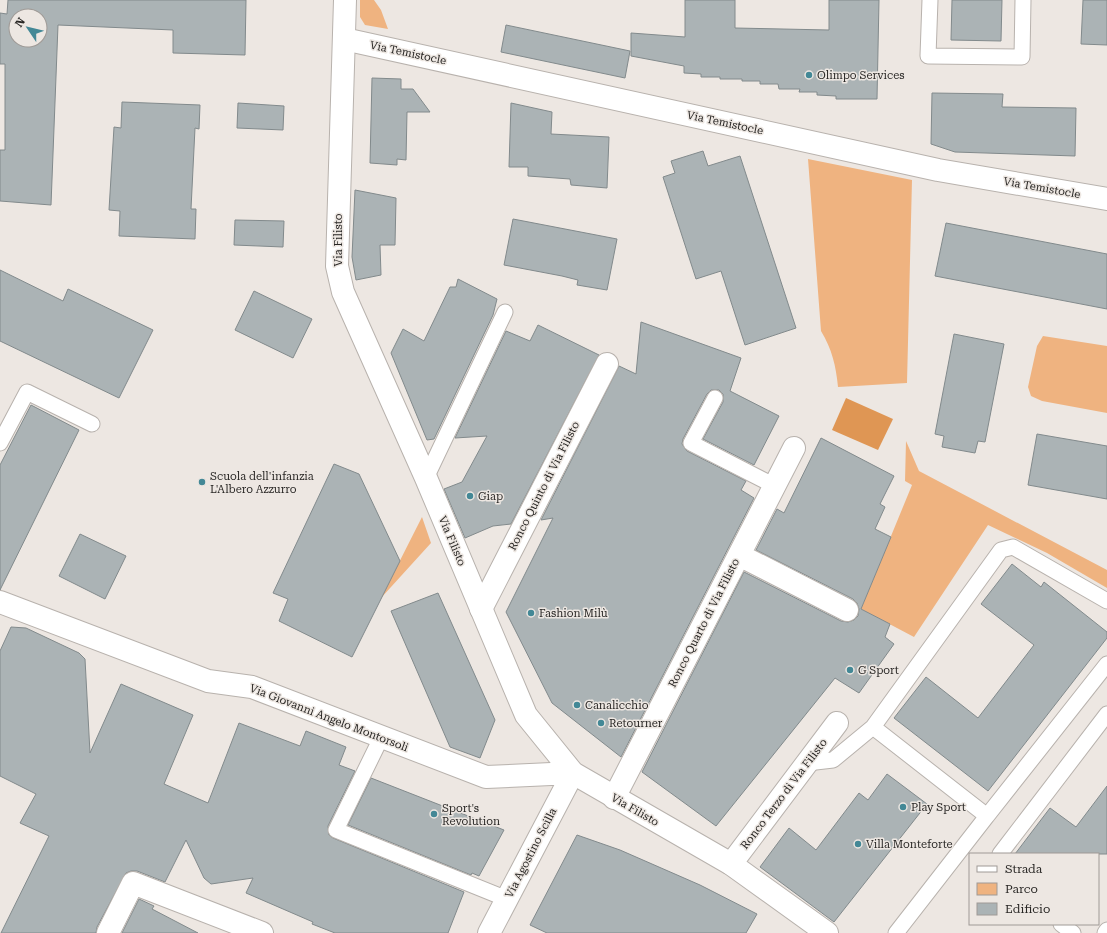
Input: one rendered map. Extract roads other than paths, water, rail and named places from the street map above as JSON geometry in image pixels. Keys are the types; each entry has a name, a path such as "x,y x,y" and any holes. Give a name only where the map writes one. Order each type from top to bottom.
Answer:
{"street":[{"name":"Via Filisto","path":"345,0 337,266 343,292 426,478 526,715 573,773 614,798 731,864 827,933"},
{"name":"Via Temistocle","path":"344,39 938,170 1107,199"},
{"name":"Ronco Quinto di Via Filisto","path":"481,609 608,364"},
{"name":"Ronco Quarto di Via Filisto","path":"614,798 794,448"},
{"path":"739,555 847,610"},
{"name":"Via Giovanni Angelo Montorsoli","path":"0,602 208,681 252,687 381,738 486,777 573,773"},
{"name":"Ronco Terzo di Via Filisto","path":"731,864 837,723"},
{"name":"Via Agostino Scilla","path":"489,933 573,773"},
{"path":"108,933 133,883 262,933"}],"lane":[{"path":"930,0 928,56 1022,57 1023,0"},
{"path":"426,478 505,312"},
{"path":"0,443 27,392 92,424"},
{"path":"714,398 691,443 775,486"},
{"path":"807,763 832,760 873,727 1001,550 1013,547 1107,602"},
{"path":"896,933 1107,664"},
{"path":"1001,853 1107,714"},
{"path":"873,727 987,816"},
{"path":"381,738 336,830 507,899"},
{"path":"1062,925 1072,933"}],"place":[{"name":"Olimpo Services","path":"809,75"},
{"name":"Scuola dell'infanzia L'Albero Azzurro","path":"202,482"},
{"name":"Giap","path":"470,496"},
{"name":"Fashion Milù","path":"531,613"},
{"name":"G Sport","path":"850,670"},
{"name":"Canalicchio","path":"577,705"},
{"name":"Retourner","path":"601,723"},
{"name":"Play Sport","path":"903,807"},
{"name":"Sport's Revolution","path":"434,814"},
{"name":"Villa Monteforte","path":"858,844"}]}
